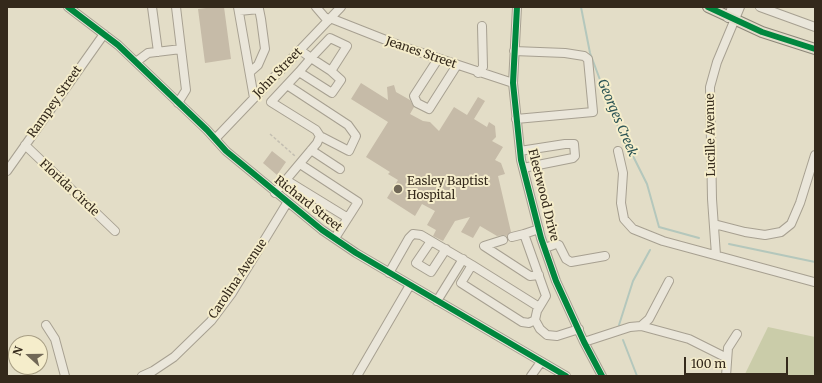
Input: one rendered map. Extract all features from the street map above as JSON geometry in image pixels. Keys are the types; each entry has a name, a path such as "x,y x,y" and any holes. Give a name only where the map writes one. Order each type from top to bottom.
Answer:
{"main road":[{"path":"708,7 762,32 815,49"}],"street":[{"name":"Richard Street","path":"68,7 104,34 136,62 216,139 226,151 287,203 335,238 389,272 566,376"},
{"path":"152,7 158,52"},
{"path":"176,7 186,90 178,102"},
{"path":"316,7 329,20"},
{"name":"John Street","path":"216,139 341,7"},
{"name":"Fleetwood Drive","path":"517,7 513,84 523,168 539,229 556,282 584,342 602,376"},
{"path":"732,7 732,19"},
{"path":"732,19 740,7"},
{"path":"760,7 815,27"},
{"path":"250,72 258,65 265,50 261,19 259,9 239,9 254,98"},
{"name":"Lucille Avenue","path":"716,255 710,87 732,19"},
{"name":"Jeanes Street","path":"329,20 513,84"},
{"path":"478,73 483,67 482,26"},
{"name":"Rampey Street","path":"7,171 104,34"},
{"path":"287,85 348,125 356,136 349,150 320,136 316,130 271,102 330,38 347,46 331,71"},
{"path":"136,62 148,53 181,49"},
{"path":"299,72 332,93 341,80 331,71 300,50"},
{"path":"514,51 565,53 584,56 588,59 593,112 516,119"},
{"path":"438,59 414,96 417,103 429,109 457,65"},
{"path":"275,193 317,143 320,136"},
{"path":"520,150 574,144 575,156 573,158 523,168"},
{"name":"Florida Circle","path":"25,145 115,231"},
{"path":"311,150 340,169"},
{"path":"618,151 623,173 621,203 624,219 633,229 663,241 814,282"},
{"path":"714,224 745,232 765,235 781,232 791,224 800,203 815,155"},
{"path":"301,163 358,202 335,238"},
{"path":"286,180 348,218"},
{"name":"Carolina Avenue","path":"142,376 153,371 174,357 211,321 232,293 287,203"},
{"path":"512,237 539,229"},
{"path":"389,272 409,238 413,234 421,235 463,259 539,307"},
{"path":"524,234 546,296 539,307 535,320 540,329 547,335 557,336 579,329"},
{"path":"431,240 416,263 431,272 446,249"},
{"path":"503,240 484,246 530,276 539,275"},
{"path":"545,248 556,244 560,245 566,259 571,262 605,256"},
{"path":"437,301 463,259"},
{"path":"472,265 460,283 522,322 529,323 535,320"},
{"path":"642,326 649,318 669,281"},
{"path":"357,376 410,285"},
{"path":"46,325 55,339 65,376"},
{"path":"584,342 630,327 642,326 689,339 727,358"},
{"path":"726,376 728,348 737,334"},
{"path":"530,376 541,362"}],"path":[{"path":"270,134 301,163"}],"green space":[{"path":"768,327 815,337 815,376 744,376"}],"building":[{"path":"224,7 231,59 205,63 198,9"},
{"path":"361,83 388,100 387,87 394,85 396,92 410,100 414,107 410,114 423,121 430,122 439,131 454,107 467,115 478,97 485,101 474,119 487,127 489,122 495,126 496,137 492,141 503,147 495,160 501,163 505,174 498,176 511,232 507,236 497,236 480,226 473,238 461,232 470,217 455,221 443,241 433,236 436,230 427,225 435,211 422,204 415,216 387,198 398,180 388,174 390,172 366,157 388,122 351,99"},
{"path":"272,151 286,162 277,175 263,163"}],"waterway":[{"name":"Georges Creek","path":"581,7 590,53 615,120 647,184 659,227 699,238"},
{"path":"729,244 815,262"},
{"name":"Georges Creek","path":"619,325 633,281 650,250"},
{"name":"Georges Creek","path":"623,340 637,376"}],"cycle path":[{"path":"68,7 118,45 207,130 226,151 322,230 356,253 566,376"},
{"path":"517,7 513,83 521,160 541,238 556,281 584,342 602,376"},
{"path":"708,7 762,32 815,49"}],"place":[{"name":"Easley Baptist Hospital","path":"398,189"}]}
